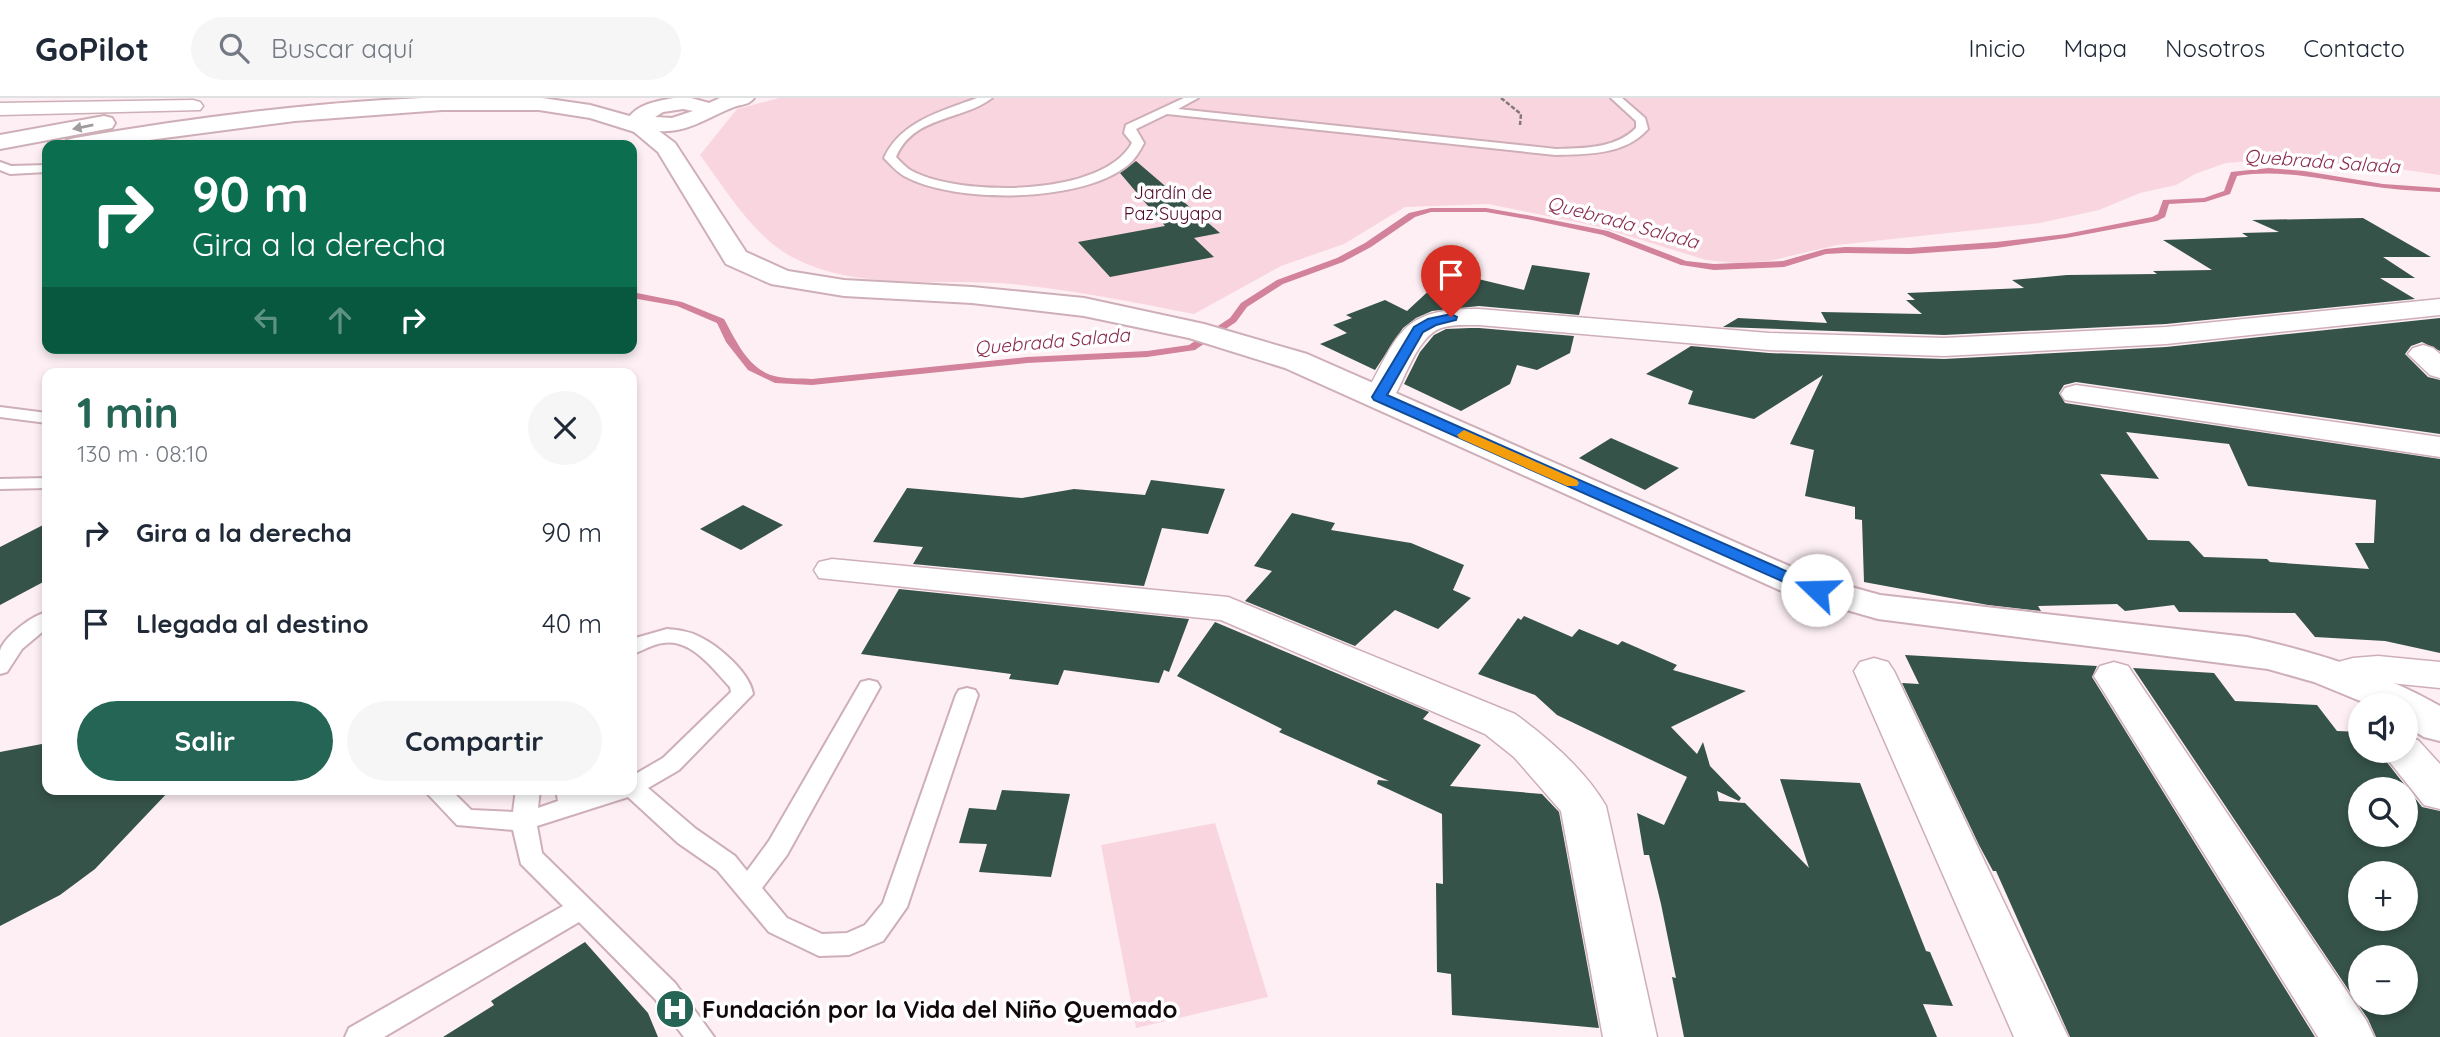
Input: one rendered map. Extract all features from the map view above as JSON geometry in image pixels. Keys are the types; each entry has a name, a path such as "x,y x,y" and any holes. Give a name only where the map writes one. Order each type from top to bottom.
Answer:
{"main road":[{"path":"104,140 348,98"},
{"path":"592,98 646,121 667,134 724,98"},
{"path":"676,160 693,116 744,98"},
{"path":"150,132 356,105 461,99 569,107 646,121 676,160 736,258 780,278 844,288 972,295 1084,307 1194,330 1296,361 1789,580 1835,596 1920,613 2247,651 2300,662 2341,675 2380,693"},
{"path":"54,140 193,106 236,100"},
{"path":"0,142 38,144"},
{"path":"0,159 38,144"},
{"path":"2418,712 2440,726"}],"street":[{"path":"0,109 193,106"},
{"path":"38,144 44,129 55,117 40,108"},
{"path":"1379,397 1418,329 1451,317 1816,343 1942,347 2104,341 2243,329 2386,310 2440,307"},
{"path":"2076,394 2440,447"},
{"path":"832,570 1228,609 1500,724 1529,746 1583,806 1630,1037"},
{"path":"2341,675 2360,669 2391,669 2440,675"},
{"path":"1874,671 2041,1037"},
{"path":"2114,676 2347,1037"},
{"path":"2414,763 2440,793"}],"lane":[{"path":"987,98 902,135 892,149 890,158 896,169 931,184 964,189 1001,191 1070,184 1100,176 1122,165 1138,143 1130,133 1130,127 1193,98"},
{"path":"1168,111 1556,152 1601,149 1635,137 1642,129 1642,120 1616,98"},
{"path":"0,166 10,170 42,169"},
{"path":"0,412 42,417"},
{"path":"0,484 42,483"},
{"path":"0,667 15,644 42,622"},
{"path":"637,644 661,636 685,636 741,685 742,695 671,764 637,783"},
{"path":"748,889 778,848 869,687"},
{"path":"637,791 687,836 726,863 778,925 819,945 849,944 874,933 894,907 967,695"},
{"path":"441,795 465,820 524,821 570,798 589,795"},
{"path":"527,795 524,821 530,857 665,990 699,1037"},
{"path":"359,1037 582,907"}],"green space":[{"name":"Jardín de Paz Suyapa","path":"779,98 2440,98 2440,175 2386,167 2278,159 2226,163 2195,174 2176,185 2140,193 2099,210 2040,223 1837,245 1769,261 1735,263 1706,260 1596,226 1488,204 1405,207 1344,244 1281,266 1194,314 1080,293 1011,284 871,279 817,268 792,257 753,225 700,155 737,109"},
{"path":"1215,823 1268,997 1136,1028 1101,845"}],"building":[{"path":"1136,161 1220,233 1194,238 1214,257 1110,277 1078,242 1165,226 1120,173"},
{"path":"2363,218 2431,257 2383,257 2415,278 2380,278 2415,299 2166,324 1944,335 1723,327 1738,318 1827,323 1821,312 1922,314 1906,300 1915,300 1907,293 2024,288 2012,280 2067,275 2157,274 2153,271 2212,270 2163,240 2248,237 2242,233 2279,232 2252,220"},
{"path":"1532,265 1590,273 1579,315 1479,306 1432,311 1403,328 1375,370 1320,344 1347,333 1333,325 1352,318 1346,315 1385,300 1407,311 1449,272 1524,290"},
{"path":"2440,318 2440,351 2422,342 2411,346 2405,354 2428,377 2440,380 2440,434 2076,382 2064,385 2059,393 2065,403 2440,459 2440,653 2385,641 2315,637 2295,613 2179,612 2174,605 2125,611 2117,604 2038,606 2041,611 1988,605 1864,582 1862,520 1855,519 1855,507 1805,496 1814,450 1790,444 1823,375 1754,419 1688,404 1693,391 1646,374 1691,346 1769,353 1944,359 2166,347","holes":["2126,432 2229,444 2248,486 2376,500 2374,543 2355,543 2369,569 2270,562 2267,559 2204,557 2189,541 2148,540 2100,474 2159,479"]},
{"path":"1479,328 1574,336 1570,353 1537,370 1517,365 1510,384 1461,411 1404,384 1420,352 1434,335 1446,329"},
{"path":"1611,438 1679,468 1645,490 1579,458"},
{"path":"1151,480 1225,489 1208,534 1162,528 1144,586 913,564 923,547 873,542 907,488 1022,498 1074,489 1145,495"},
{"path":"743,505 783,525 741,550 700,529"},
{"path":"1292,513 1335,523 1331,530 1411,543 1464,565 1453,590 1471,598 1438,629 1395,610 1355,646 1245,601 1272,571 1254,566"},
{"path":"42,526 42,583 0,605 0,547"},
{"path":"899,589 1189,619 1169,672 1164,670 1159,683 1064,670 1058,685 1009,679 1011,674 861,654"},
{"path":"1524,616 1572,637 1579,629 1618,645 1622,641 1677,665 1673,670 1746,691 1671,727 1697,754 1703,742 1710,766 1741,798 1739,801 1717,791 1719,801 1745,803 1809,868 1780,779 1860,783 1926,951 1930,952 1953,1006 1923,1004 1937,1037 1684,1037 1672,977 1676,978 1661,904 1649,855 1644,855 1637,813 1664,825 1687,777 1557,715 1535,695 1478,674 1518,618 1521,620"},
{"path":"1215,622 1429,712 1423,719 1481,745 1450,786 1542,794 1559,812 1599,1028 1452,1015 1451,974 1437,972 1436,883 1443,884 1442,814 1377,784 1378,780 1389,781 1279,732 1282,729 1177,676"},
{"path":"1905,655 2097,666 2092,677 2315,1037 2070,1037 1996,871 1993,871 1979,845 1902,683 1919,684"},
{"path":"2133,668 2214,673 2235,701 2317,705 2337,731 2348,731 2348,763 2387,763 2398,777 2348,777 2348,847 2418,847 2418,802 2422,807 2440,811 2440,1037 2376,1037 2365,1015 2418,1015 2418,945 2348,945 2348,989"},
{"path":"42,744 42,795 165,795 95,869 60,895 0,926 0,752"},
{"path":"1002,790 1070,794 1051,877 979,872 987,844 959,843 969,808 996,810"},
{"path":"585,942 648,1013 658,1037 443,1037 494,1005 491,1001"}],"waterway":[{"name":"Quebrada Salada","path":"637,296 679,304 721,321 731,342 751,368 775,380 812,382 1027,360 1147,354 1192,348 1233,320 1244,305 1280,282 1340,260 1368,245 1412,215 1431,210 1486,210 1532,218 1605,233 1684,263 1714,267 1784,264 1825,252 1845,250 1910,251 1996,245 2066,236 2154,219 2162,215 2166,202 2205,200 2227,192 2234,174 2251,171 2287,172 2383,186 2440,190"}],"slow traffic":[{"path":"1464,435 1572,483"}],"place":[{"name":"Fundación por la Vida del Niño Quemado","path":"675,1009"}],"route":[{"path":"1451,317 1418,329 1379,397 1798,584 1817,590"}]}
